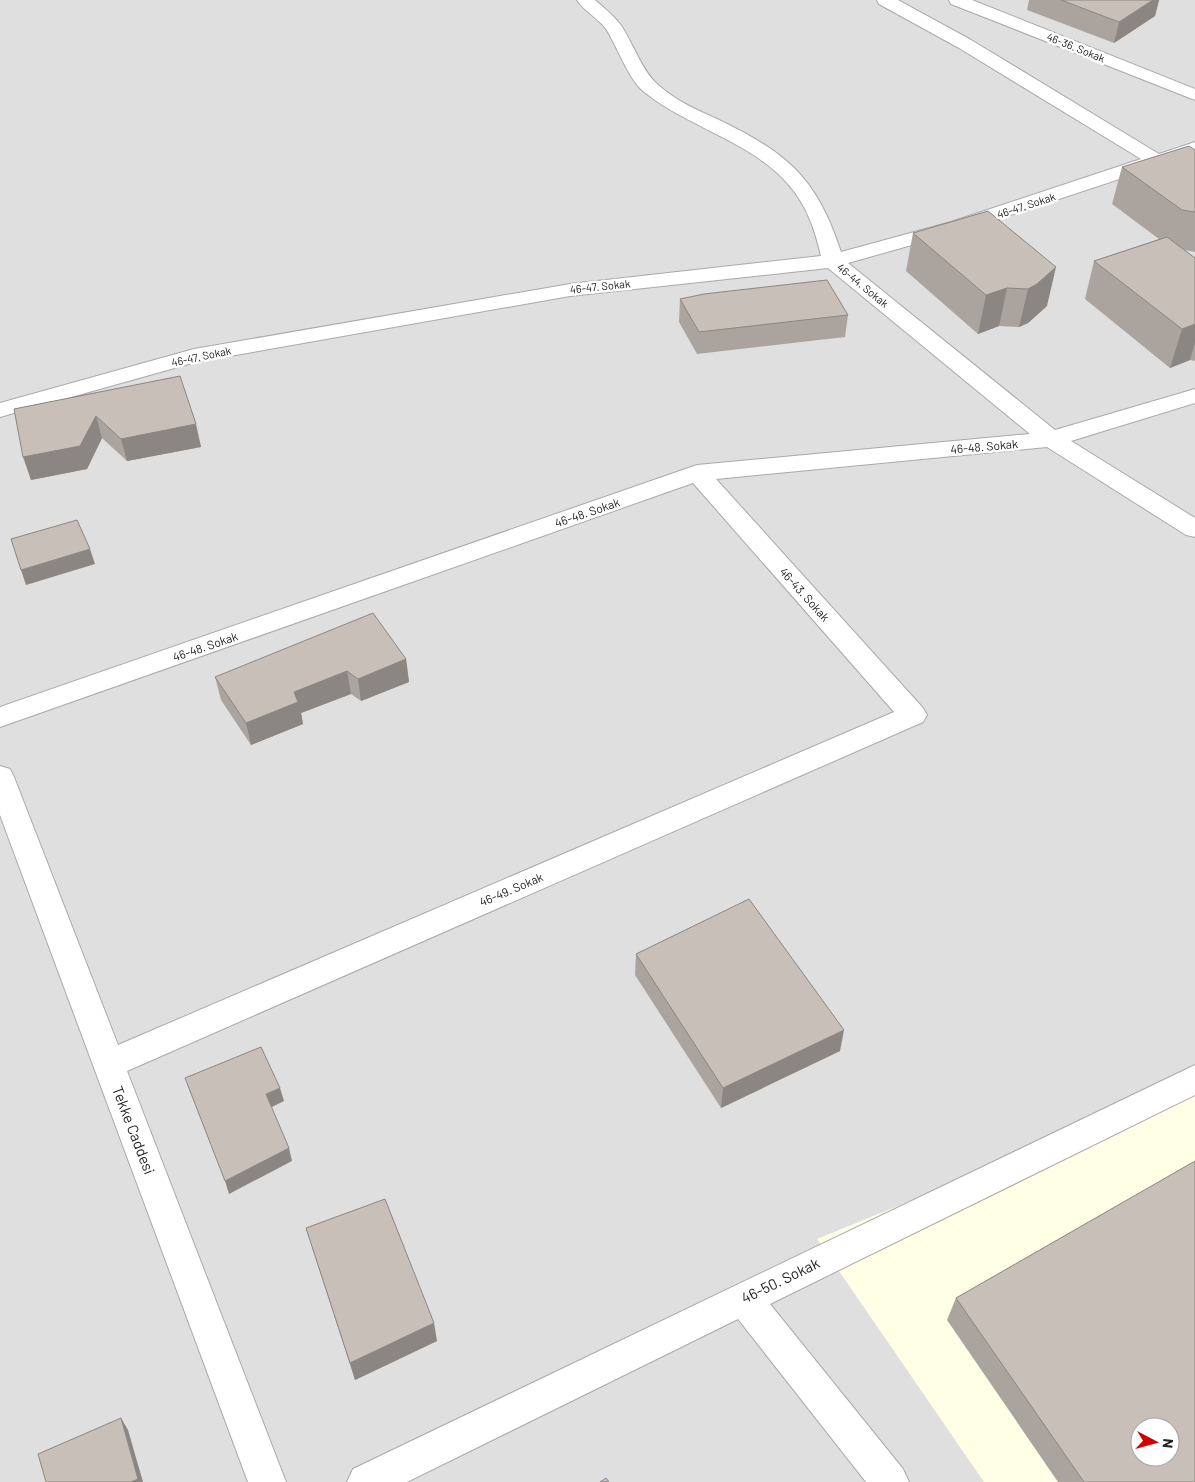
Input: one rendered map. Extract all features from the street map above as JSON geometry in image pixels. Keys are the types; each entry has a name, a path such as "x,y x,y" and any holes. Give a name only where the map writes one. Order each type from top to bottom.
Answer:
{"street":[{"name":"46-44. Sokak","path":"585,0 612,25 646,85 673,105 751,143 783,166 807,196 820,219 833,261 1051,439 1195,529"},
{"path":"885,0 965,44 1157,161"},
{"name":"46-36. Sokak","path":"957,0 1195,95"},
{"name":"46-47. Sokak","path":"0,410 203,354 570,290 833,261 958,226 1195,148"},
{"name":"46-48. Sokak","path":"0,718 697,473 1051,439 1195,396"},
{"name":"46-43. Sokak","path":"697,473 913,715"},
{"name":"46-49. Sokak","path":"109,1064 913,715"},
{"name":"Tekke Caddesi","path":"0,778 267,1482"},
{"name":"46-50. Sokak","path":"366,1482 1195,1079"},
{"path":"743,1298 890,1482"}],"shaded area":[{"path":"0,0 1195,0 1195,1482 0,1482"},
{"path":"1195,1085 1195,1482 984,1482 817,1239"}],"building":[{"path":"1061,0 1153,0 1119,22"},
{"path":"1189,146 1195,150 1195,212 1182,210 1122,167"},
{"path":"988,211 1056,267 1037,284 1028,289 1007,288 986,295 913,233"},
{"path":"1167,237 1195,258 1195,324 1182,329 1094,261"},
{"path":"827,280 848,315 699,332 680,299 704,294"},
{"path":"180,376 196,424 121,439 96,416 80,446 23,457 14,409"},
{"path":"77,520 90,549 21,570 11,539"},
{"path":"373,613 406,659 358,679 347,671 294,692 298,702 246,723 215,677"},
{"path":"749,899 844,1030 723,1088 636,954"},
{"path":"261,1047 280,1088 266,1094 289,1148 225,1181 185,1078"},
{"path":"1195,1161 1195,1482 1084,1482 956,1298"},
{"path":"385,1199 434,1323 350,1363 306,1228"},
{"path":"121,1418 138,1479 131,1482 46,1482 38,1454"},
{"path":"606,1478 609,1482 600,1482"}]}
